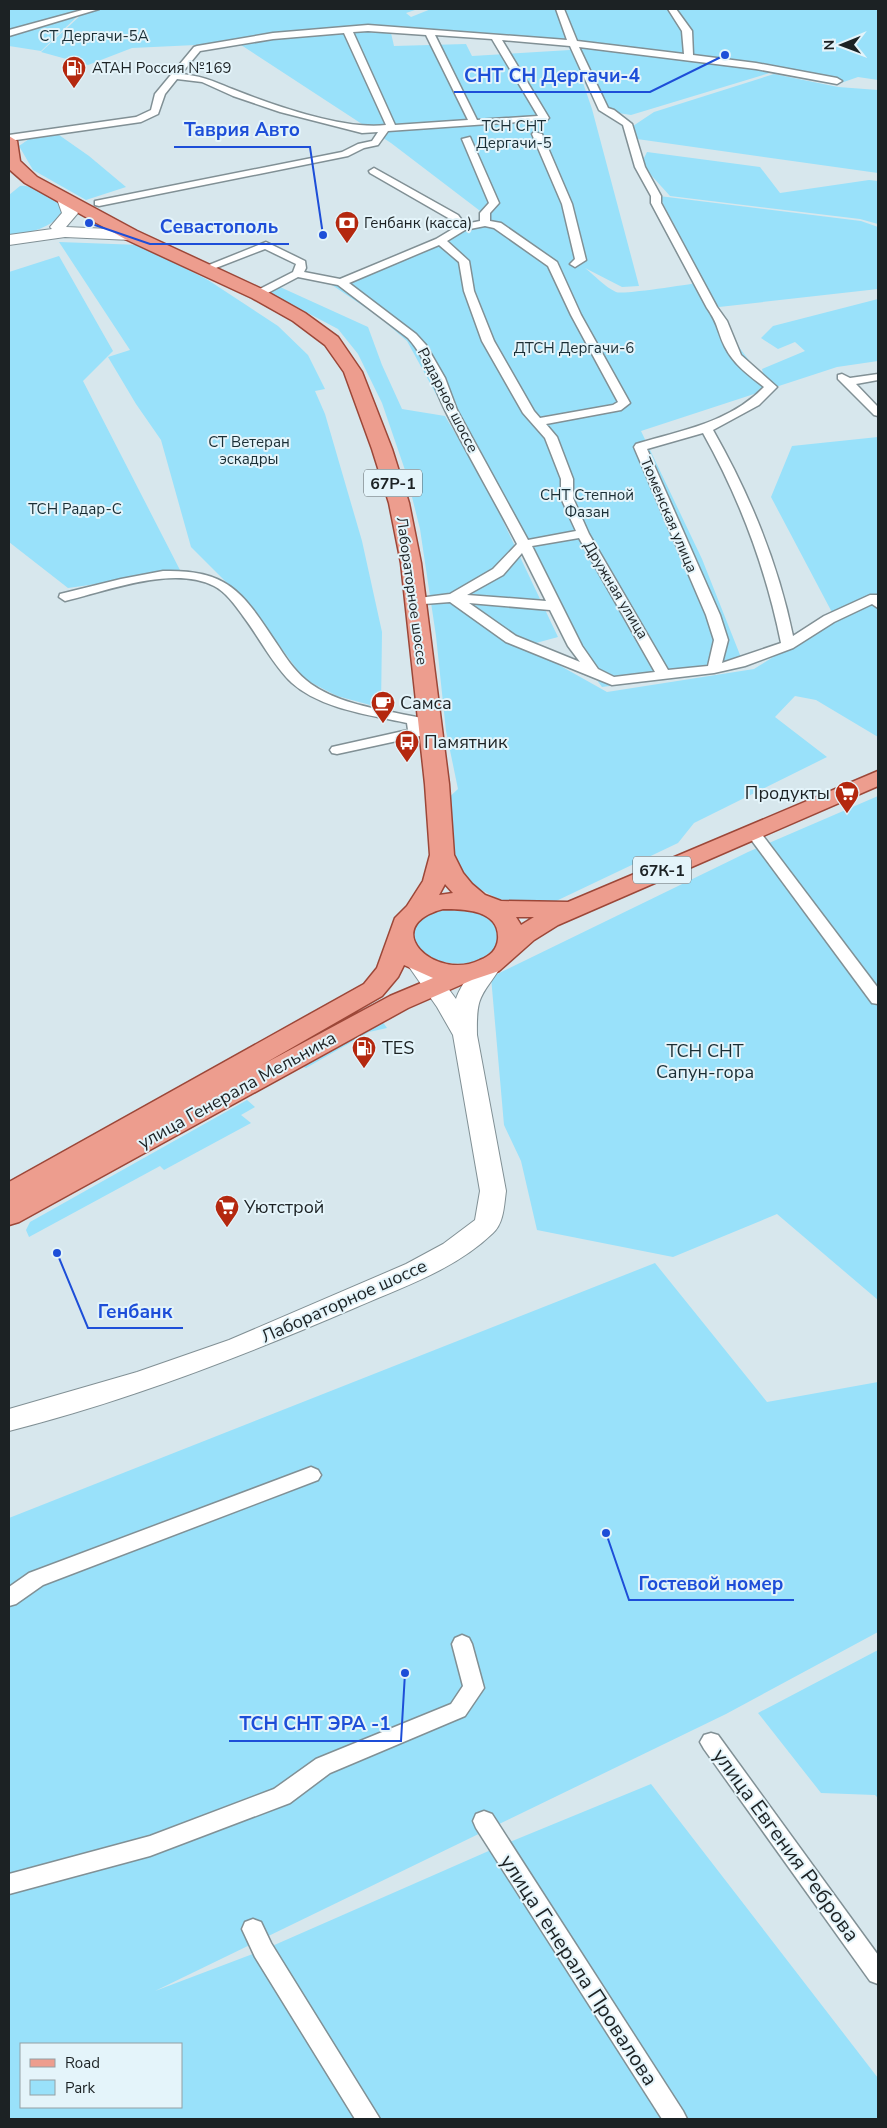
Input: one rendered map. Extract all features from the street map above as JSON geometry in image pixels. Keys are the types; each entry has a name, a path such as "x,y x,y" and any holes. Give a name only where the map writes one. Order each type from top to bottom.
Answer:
{"main road":[{"name":"Лабораторное шоссе","path":"9,140 11,161 20,172 94,218 258,294 299,317 332,341 354,372 399,503 411,563 416,602 421,722 442,855 446,868 458,884 482,904"},
{"path":"62,230 70,213 64,199"},
{"path":"9,240 62,230 94,218"},
{"path":"62,230 131,235"},
{"name":"67К-1","path":"400,942 408,956 444,973 480,969 502,957 536,926 571,908 878,778"},
{"name":"Лабораторное шоссе","path":"417,910 435,882 442,855"},
{"name":"67К-1","path":"417,910 445,901 464,900 515,909 571,908"},
{"name":"67К-1","path":"482,904 498,912 508,923 512,935 510,948"},
{"path":"400,942 404,924 417,910"},
{"name":"улица Генерала Мельника","path":"9,1194 379,986 389,971 400,942"},
{"name":"Лабораторное шоссе","path":"9,1420 142,1381 238,1347 415,1271 452,1251 474,1236 484,1226 490,1216 493,1191 459,1027 448,1006 416,961"},
{"name":"Лабораторное шоссе","path":"459,1027 464,1016 468,994 480,969"},
{"name":"улица Генерала Мельника","path":"9,1215 399,1002 434,986 480,969"},
{"path":"399,1002 425,1002 442,1010 459,1027"}],"street":[{"path":"9,33 95,9"},
{"path":"560,9 573,43 604,110 616,114 627,124 640,167 656,196 656,203 712,308 721,318 727,330 727,342 734,354 771,387 755,403 706,429 728,465 745,505 775,593 788,645"},
{"path":"672,9 687,32 688,58"},
{"path":"9,140 138,120 155,112 160,94 197,49 273,36 368,28 573,43 756,66 837,81"},
{"path":"348,31 388,128"},
{"path":"429,32 474,123"},
{"path":"175,76 204,79 236,94 283,110 362,130 544,118 495,36"},
{"path":"94,218 345,154 375,143 388,128"},
{"path":"537,134 566,204 581,260 575,264"},
{"path":"467,139 494,203 485,213 486,222"},
{"path":"374,171 454,217 462,228"},
{"path":"297,274 341,282 440,241 462,228 486,222 498,226 553,264 576,314 624,403 617,408 537,422"},
{"name":"Дружная улица","path":"440,241 464,261 469,291 488,342 529,413 550,437 567,479 567,498 583,534 664,675"},
{"path":"204,268 266,245 301,263 301,268 297,274 258,294"},
{"name":"Радарное шоссе","path":"341,282 412,336 422,347 439,378 451,410 524,544"},
{"path":"878,377 845,380 878,413"},
{"path":"862,397 878,392"},
{"name":"Тюменская улица","path":"706,429 678,435 640,447 698,582 720,640 714,669"},
{"path":"453,598 498,572 524,544 583,534"},
{"path":"524,544 575,646 594,672 612,681 714,669 757,658 788,645 829,619 875,598 878,604"},
{"path":"65,597 129,581 170,575 184,575 218,584 254,622 298,680 315,692 336,701 421,722 415,733 337,750"},
{"path":"453,598 511,639 602,676"},
{"path":"416,602 453,598 555,606"},
{"path":"752,831 878,999"},
{"path":"9,1598 36,1579 311,1475"},
{"path":"9,1884 150,1846 282,1796 323,1766 458,1710 474,1688 462,1644"},
{"name":"улица Евгения Реброва","path":"711,1742 878,1973"},
{"name":"улица Генерала Провалова","path":"484,1821 675,2119"},
{"path":"253,1929 262,1950 368,2119"}],"green space":[{"path":"9,9 85,9 41,51 9,46"},
{"path":"98,9 418,9 406,13 411,17 431,9 878,9 878,80 858,77 838,84 773,72 631,115 599,110 580,74 592,109 639,286 622,287 585,268 612,290 621,293 704,282 659,196 861,221 878,227 878,289 710,308 765,382 762,369 805,351 795,342 778,349 761,338 773,326 878,299 878,361 837,367 641,431 702,559 744,665 724,671 602,687 568,641 494,502 558,637 525,646 607,692 754,669 835,618 771,497 792,446 878,437 878,737 816,700 795,696 775,717 827,757 694,823 678,843 554,902 526,904 498,899 478,888 457,872 450,857 445,801 458,789 446,731 436,636 420,529 406,473 382,403 358,354 338,329 270,293 280,287 368,327 382,365 402,409 445,416 483,480 407,341 378,316 329,283 437,238 446,246 442,241 465,228 489,224 544,255 492,220 391,143 238,43 132,48 88,65 41,52 82,14","holes":["383,29 566,40 570,50 472,56 466,44 394,46 391,33 365,32"]},
{"path":"774,74 838,87 878,90 878,173 637,139 630,128 654,112"},
{"path":"59,135 89,156 126,187 86,200 33,170 19,146 29,139"},
{"path":"647,152 760,167 780,193 869,180 878,181 878,224 860,219 670,196 641,164"},
{"path":"20,186 31,187 44,193 56,201 63,210 47,226 9,235 9,195"},
{"name":"СТ Ветеран эскадры","path":"59,242 140,245 208,280 278,326 308,355 325,389 315,391 325,414 362,541 382,632 381,708 337,696 304,679 251,607 191,547 161,440 136,404 108,357 130,350"},
{"name":"ТСН Радар-С","path":"59,256 113,351 83,381 181,572 68,588 9,542 9,272"},
{"name":"ТСН СНТ Сапун-гора","path":"878,796 878,1300 777,1214 673,1257 537,1230 521,1161 504,1125 491,977 748,852"},
{"path":"455,903 496,918 501,939 493,950 484,957 464,964 442,962 419,955 407,926 413,917"},
{"path":"380,1018 387,1028 369,1032 306,1068 301,1066"},
{"path":"247,1100 255,1107 241,1115 251,1123 164,1170 160,1166 29,1237 26,1230 30,1222"},
{"path":"655,1263 767,1402 878,1382 878,1632 726,1714 155,1991 263,1950 500,1846 651,1784 878,2078 878,2119 9,2119 9,1518"},
{"path":"878,1650 878,1798 875,1795 821,1793 758,1713"}],"place":[{"name":"СНТ СН Дергачи-4","path":"725,55"},
{"name":"АТАН Россия №169","path":"74,89"},
{"name":"Севастополь","path":"89,223"},
{"name":"Таврия Авто","path":"323,235"},
{"name":"Генбанк (касса)","path":"347,244"},
{"name":"Самса","path":"383,724"},
{"name":"Памятник","path":"407,763"},
{"name":"Продукты","path":"847,814"},
{"name":"TES","path":"364,1069"},
{"name":"Уютстрой","path":"227,1228"},
{"name":"Генбанк","path":"57,1253"},
{"name":"Гостевой номер","path":"606,1533"},
{"name":"ТСН СНТ ЭРА -1","path":"405,1673"}],"park label":[{"name":"СТ Дергачи-5А","path":"94,36"},
{"name":"ТСН СНТ Дергачи-5","path":"514,134"},
{"name":"ДТСН Дергачи-6","path":"574,348"},
{"name":"СНТ Степной Фазан","path":"587,504"}]}
